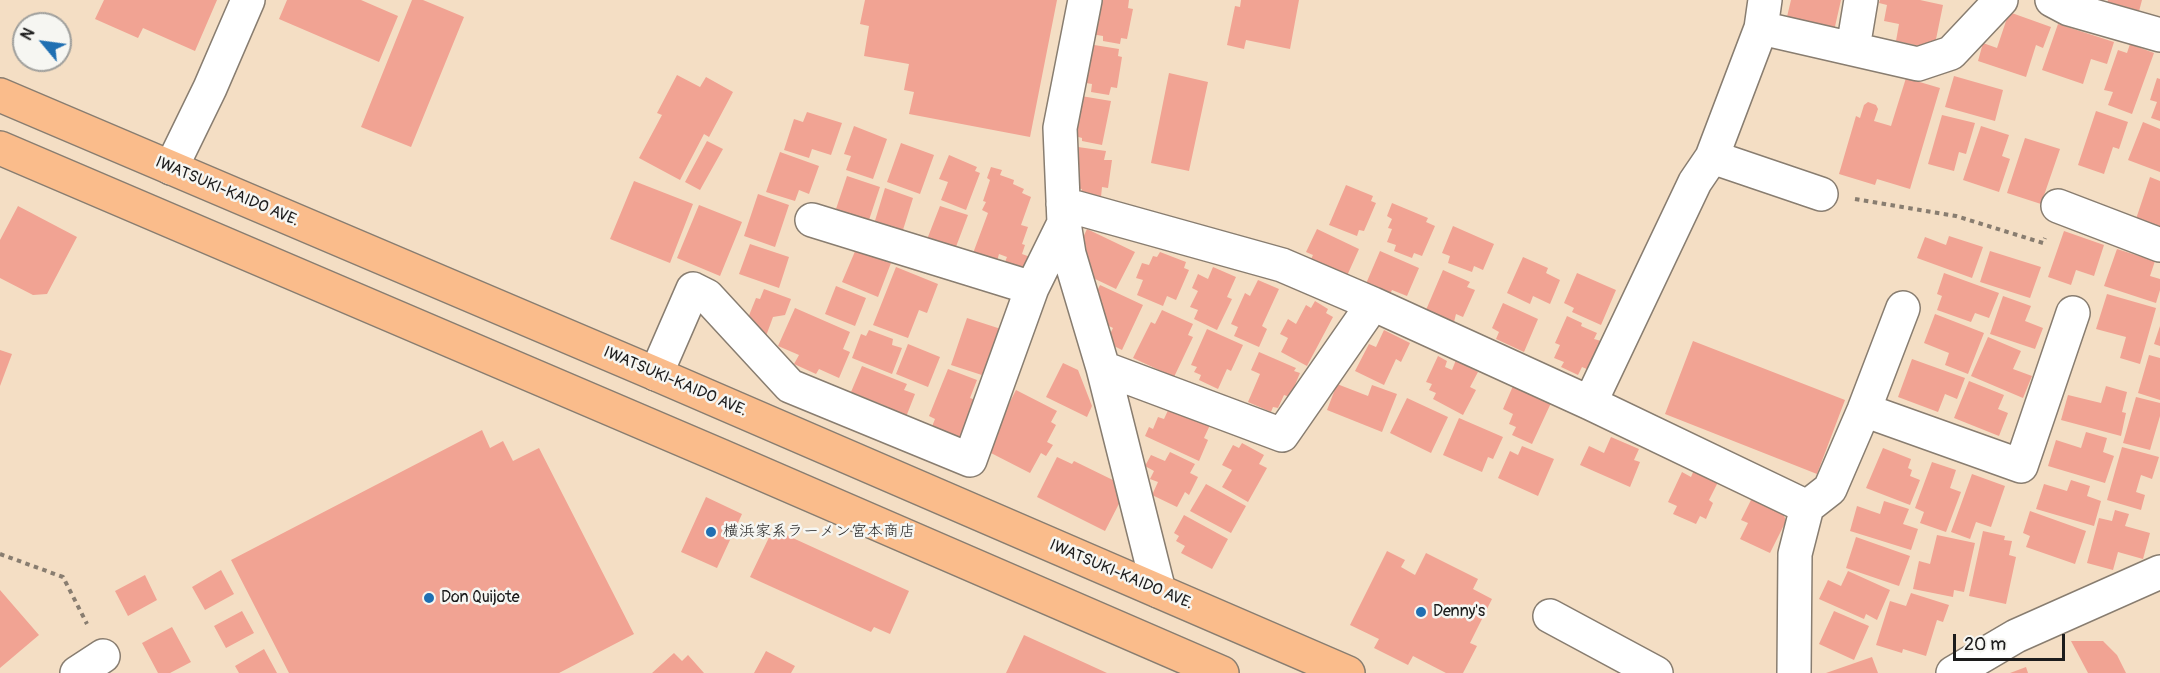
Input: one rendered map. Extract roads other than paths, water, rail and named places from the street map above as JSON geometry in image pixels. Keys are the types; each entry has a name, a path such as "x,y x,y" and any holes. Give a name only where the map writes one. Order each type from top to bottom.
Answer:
{"highway":[{"name":"IWATSUKI-KAIDO AVE.","path":"0,95 656,374 1348,673"},
{"path":"0,148 743,465 1203,669"}],"street":[{"path":"171,168 248,0"},
{"path":"1085,0 1060,128 1064,214 1069,254 1103,368 1159,591"},
{"path":"1853,48 1861,0"},
{"path":"1590,403 1695,182 1712,158 1763,14 1853,48 1918,64 1950,53 2001,0"},
{"path":"2052,0 2069,9 2160,35"},
{"path":"1712,158 1821,194"},
{"path":"2058,206 2160,245"},
{"path":"656,374 693,289 707,296 790,386 970,460 1032,288 1064,214"},
{"path":"1064,214 1282,265 1590,403 1807,507"},
{"path":"812,220 1032,288"},
{"path":"1103,368 1282,435 1373,304"},
{"path":"1794,673 1796,554 1807,507 1830,489 1864,410 1903,308"},
{"path":"1864,410 2020,466 2073,313"},
{"path":"1953,673 2016,636 2158,568"},
{"path":"1550,616 1656,673"}],"place":[{"name":"横浜家系ラーメン宮本商店","path":"711,532"},
{"name":"Don Quijote","path":"429,598"},
{"name":"Denny's","path":"1421,612"}]}
